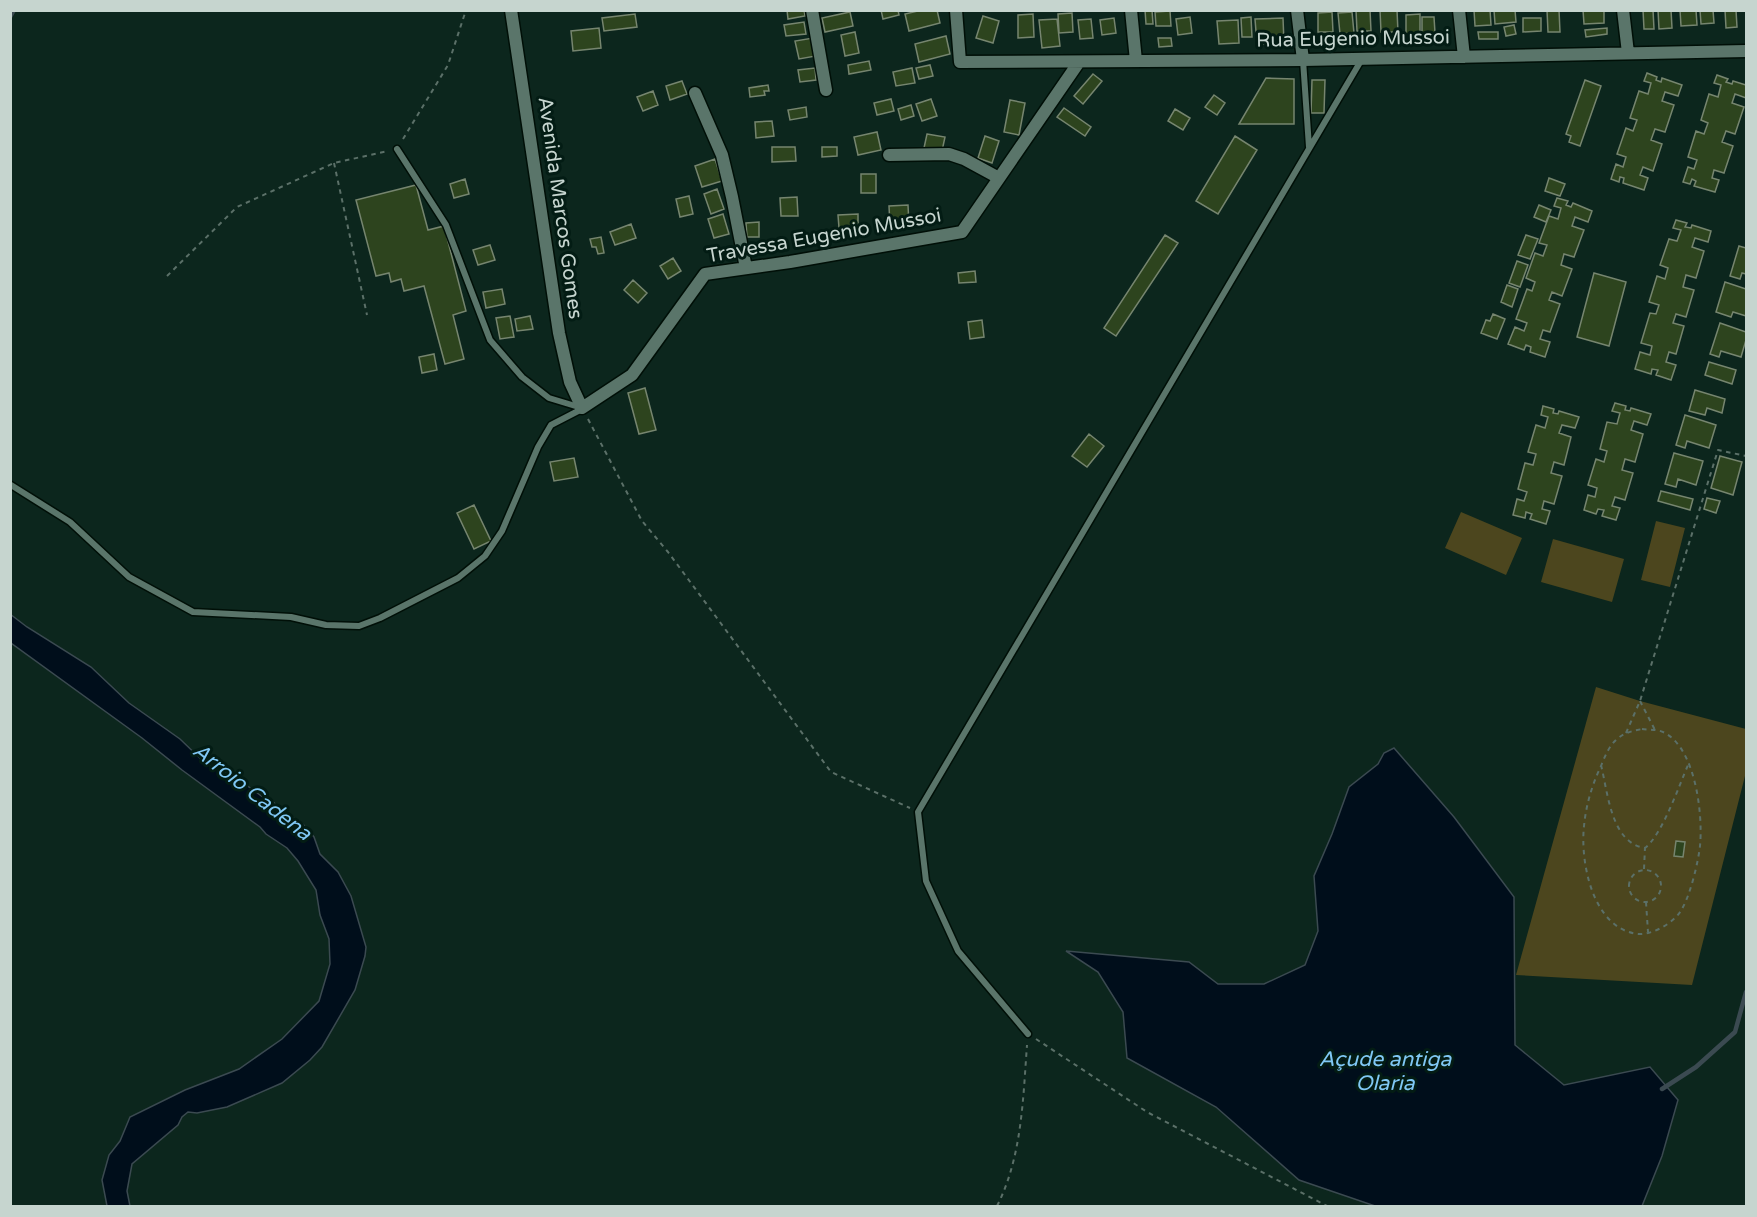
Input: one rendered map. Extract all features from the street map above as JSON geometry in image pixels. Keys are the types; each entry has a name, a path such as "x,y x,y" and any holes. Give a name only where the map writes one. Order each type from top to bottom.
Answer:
{"street":[{"name":"Avenida Marcos Gomes","path":"511,10 559,333 570,382 582,408"},
{"path":"812,10 826,90"},
{"name":"Rua Eugenio Mussoi","path":"956,10 960,63 1303,60 1746,51"},
{"path":"1131,10 1136,61"},
{"path":"1297,10 1303,60"},
{"path":"1459,10 1464,57"},
{"path":"1623,10 1628,54"},
{"name":"Travessa Eugenio Mussoi","path":"582,408 632,375 705,274 962,232 1079,62"},
{"path":"695,93 722,155 746,268"},
{"path":"889,155 949,154 964,159 999,178"}],"lane":[{"path":"1028,1034 958,951 926,881 918,812 1362,59"},
{"path":"1303,60 1309,148"},
{"path":"397,149 446,225 490,340 522,377 549,398 582,408"},
{"path":"11,485 70,522 129,577 193,612 291,617 326,625 359,626 380,618 458,578 485,556 502,531 538,447 551,425 582,408"}],"path":[{"path":"166,276 237,207 334,163 397,149 448,65 466,10"},
{"path":"334,163 367,315"},
{"path":"582,408 642,521 668,552 831,772 918,812"},
{"path":"1626,732 1642,729 1655,730 1665,733 1679,745 1688,763 1698,798 1700,847 1683,909 1660,929 1638,934 1613,923 1605,916 1588,878 1583,848 1583,829 1591,786 1608,749 1626,732 1640,701 1718,450 1746,456"},
{"path":"1640,701 1655,730"},
{"path":"1644,869 1646,848 1666,816 1688,763"},
{"path":"1601,765 1615,822 1624,837 1632,844 1646,848"},
{"path":"1644,869 1658,876 1661,886 1656,898 1646,902 1632,896 1628,883 1636,872 1644,869"},
{"path":"1646,902 1648,932"},
{"path":"998,1206 1020,1132 1028,1034 1147,1112 1327,1206"}],"shaded area":[{"path":"1461,512 1522,538 1506,575 1445,548"},
{"path":"1656,521 1685,528 1670,587 1641,580"},
{"path":"1553,539 1624,559 1612,602 1541,582"},
{"path":"1596,687 1746,729 1746,772 1692,985 1516,975"}],"water":[{"name":"Arroio Cadena","path":"10,614 91,667 129,703 180,739 206,764 231,774 302,823 314,837 320,854 338,872 351,896 366,947 355,990 322,1047 282,1083 227,1107 197,1113 188,1112 178,1125 132,1164 127,1191 130,1206 107,1206 102,1180 109,1155 120,1141 130,1117 185,1090 239,1069 282,1039 319,1001 330,964 329,939 320,915 316,890 287,848 142,738 11,643"},
{"name":"Açude antiga Olaria","path":"1394,748 1454,817 1514,897 1515,1045 1564,1085 1650,1067 1678,1100 1662,1156 1642,1206 1375,1206 1299,1180 1216,1107 1127,1058 1123,1012 1098,972 1066,951 1189,962 1218,984 1264,984 1305,965 1318,931 1314,876 1349,787 1378,764 1384,753"}],"building":[{"path":"787,10 804,10 805,16 788,19"},
{"path":"881,10 898,10 899,15 883,19"},
{"path":"922,10 937,10 940,23 909,31 905,14"},
{"path":"1145,10 1152,10 1153,24 1146,24"},
{"path":"1356,10 1370,10 1371,31 1357,31"},
{"path":"1380,10 1397,10 1398,32 1381,32"},
{"path":"1474,10 1490,10 1491,25 1475,26"},
{"path":"1494,10 1515,10 1516,22 1495,24"},
{"path":"1547,10 1559,10 1560,32 1548,32"},
{"path":"1583,10 1604,10 1604,23 1584,24"},
{"path":"1643,10 1653,10 1654,29 1644,29"},
{"path":"1658,10 1671,10 1672,28 1659,29"},
{"path":"1680,10 1696,10 1697,25 1681,26"},
{"path":"1700,10 1713,10 1714,23 1701,24"},
{"path":"1725,10 1736,10 1737,27 1726,28"},
{"path":"1170,11 1171,26 1156,26 1155,12"},
{"path":"850,12 853,26 825,32 822,18"},
{"path":"1332,12 1333,32 1318,32 1318,13"},
{"path":"1352,12 1354,33 1340,34 1338,13"},
{"path":"1072,13 1073,32 1059,33 1058,14"},
{"path":"635,14 637,27 604,31 602,18"},
{"path":"1033,14 1034,37 1018,38 1018,15"},
{"path":"1420,14 1420,39 1406,39 1406,15"},
{"path":"983,16 999,21 993,43 976,38"},
{"path":"1190,17 1192,33 1178,35 1176,19"},
{"path":"1251,17 1252,37 1242,37 1241,18"},
{"path":"1422,17 1434,17 1435,33 1422,33"},
{"path":"1114,18 1116,33 1102,35 1100,20"},
{"path":"1283,18 1284,43 1257,44 1255,19"},
{"path":"1523,18 1541,18 1541,31 1523,32"},
{"path":"1057,19 1060,46 1042,48 1039,20"},
{"path":"1091,19 1093,38 1080,39 1078,20"},
{"path":"1238,20 1239,43 1219,44 1217,21"},
{"path":"804,22 806,34 786,36 784,25"},
{"path":"1514,25 1516,34 1506,36 1504,27"},
{"path":"599,28 601,48 573,51 571,31"},
{"path":"1607,28 1607,34 1586,37 1585,30"},
{"path":"855,32 859,53 845,56 841,35"},
{"path":"1478,32 1498,32 1498,39 1479,39"},
{"path":"946,36 950,54 919,62 915,44"},
{"path":"813,38 816,56 799,59 795,41"},
{"path":"1158,38 1171,38 1172,46 1159,47"},
{"path":"869,61 871,70 849,74 848,65"},
{"path":"930,65 933,76 919,79 916,68"},
{"path":"815,68 816,80 800,82 798,70"},
{"path":"912,68 915,83 896,86 893,72"},
{"path":"1647,73 1657,77 1656,80 1661,82 1662,78 1682,85 1678,96 1665,92 1662,101 1674,105 1665,132 1655,129 1651,140 1662,144 1653,171 1643,167 1640,175 1648,178 1644,190 1623,183 1624,178 1620,177 1619,182 1611,179 1616,164 1623,167 1626,157 1617,154 1626,128 1633,131 1637,120 1630,118 1639,91 1648,94 1651,83 1644,81"},
{"path":"1093,74 1102,81 1083,104 1074,96"},
{"path":"1717,75 1728,79 1726,82 1732,84 1733,81 1746,85 1746,98 1735,94 1732,103 1744,107 1735,134 1726,131 1722,142 1733,146 1724,173 1714,170 1712,178 1719,180 1715,192 1694,186 1696,181 1692,179 1690,184 1683,182 1688,167 1694,169 1697,160 1688,157 1696,131 1704,134 1708,123 1701,120 1709,94 1718,97 1721,85 1714,83"},
{"path":"1266,78 1294,79 1294,124 1239,124"},
{"path":"1312,80 1325,80 1324,113 1311,113"},
{"path":"1585,80 1601,86 1580,146 1569,142 1571,136 1566,134"},
{"path":"682,81 687,94 670,100 666,86"},
{"path":"768,85 769,91 764,91 765,95 750,97 749,88"},
{"path":"653,91 658,105 643,111 637,97"},
{"path":"1214,95 1225,103 1217,115 1205,107"},
{"path":"891,99 894,111 877,115 874,103"},
{"path":"931,99 937,116 922,121 916,104"},
{"path":"1010,100 1025,103 1019,135 1004,132"},
{"path":"911,105 914,116 901,120 898,109"},
{"path":"806,107 807,117 790,120 788,110"},
{"path":"1064,108 1091,127 1085,136 1057,117"},
{"path":"1175,109 1190,118 1183,130 1168,121"},
{"path":"772,121 774,136 756,138 755,122"},
{"path":"877,132 881,150 858,155 854,137"},
{"path":"927,134 945,137 942,151 924,148"},
{"path":"985,136 999,141 992,163 978,158"},
{"path":"1235,136 1257,150 1218,214 1196,201"},
{"path":"772,147 795,147 796,161 772,162"},
{"path":"822,147 837,147 837,156 822,157"},
{"path":"715,159 722,181 702,187 695,166"},
{"path":"861,174 876,174 876,193 861,193"},
{"path":"1549,178 1565,184 1560,196 1545,191"},
{"path":"465,179 469,194 454,198 450,184"},
{"path":"416,185 428,230 444,226 466,311 453,315 464,359 445,364 424,286 404,291 401,279 391,282 389,273 376,276 356,200"},
{"path":"717,189 724,209 711,214 704,194"},
{"path":"689,196 693,214 680,217 676,199"},
{"path":"797,197 798,216 781,216 780,198"},
{"path":"1557,198 1568,201 1566,205 1571,207 1573,203 1592,211 1588,222 1575,217 1572,226 1584,230 1574,257 1564,254 1561,265 1572,269 1562,296 1552,292 1549,300 1560,304 1550,332 1543,330 1540,339 1550,342 1545,357 1530,352 1531,347 1526,345 1524,350 1508,344 1515,327 1524,331 1527,323 1516,319 1527,289 1532,291 1535,282 1526,278 1535,253 1543,256 1547,245 1539,243 1549,216 1558,219 1561,208 1554,206"},
{"path":"908,205 909,225 890,226 889,206"},
{"path":"1539,205 1551,210 1546,222 1534,217"},
{"path":"723,214 729,234 714,238 708,219"},
{"path":"858,214 858,227 839,228 838,215"},
{"path":"1676,220 1687,223 1685,227 1691,228 1692,225 1711,231 1708,242 1695,238 1692,247 1704,251 1696,278 1686,275 1683,287 1694,290 1686,317 1676,314 1673,323 1684,326 1676,354 1669,352 1666,362 1676,365 1671,380 1656,375 1658,370 1652,369 1651,374 1635,369 1640,352 1650,355 1652,346 1641,343 1650,313 1656,314 1659,305 1649,302 1657,276 1665,279 1668,268 1660,265 1669,239 1677,241 1681,230 1673,228"},
{"path":"759,222 759,237 747,237 746,223"},
{"path":"631,224 636,238 615,245 610,232"},
{"path":"1165,235 1178,243 1116,336 1104,328"},
{"path":"1526,235 1538,239 1530,259 1518,255"},
{"path":"601,237 604,253 598,254 596,247 592,247 590,239"},
{"path":"490,245 495,260 478,265 473,250"},
{"path":"1739,246 1746,248 1746,274 1742,273 1740,279 1730,276"},
{"path":"673,258 681,271 668,279 660,266"},
{"path":"1517,261 1528,265 1520,287 1509,283"},
{"path":"975,271 976,282 959,283 958,273"},
{"path":"1594,273 1626,282 1609,346 1577,337"},
{"path":"633,280 647,293 638,303 624,290"},
{"path":"1725,282 1746,289 1746,316 1733,312 1731,317 1716,312"},
{"path":"1507,285 1518,289 1512,307 1501,302"},
{"path":"502,289 505,304 486,308 483,292"},
{"path":"1493,314 1505,319 1497,339 1481,333 1486,320 1490,321"},
{"path":"510,316 514,337 500,339 496,318"},
{"path":"530,316 533,329 517,331 515,319"},
{"path":"982,320 984,337 970,339 968,322"},
{"path":"1720,323 1746,332 1741,357 1721,351 1719,357 1710,354"},
{"path":"434,354 437,370 422,373 419,357"},
{"path":"1709,362 1736,370 1732,384 1705,375"},
{"path":"645,388 656,430 639,434 628,393"},
{"path":"1695,390 1725,399 1722,413 1707,408 1705,415 1689,411"},
{"path":"1615,403 1626,406 1625,410 1630,411 1631,408 1651,414 1647,425 1634,421 1631,430 1643,434 1635,462 1625,459 1622,470 1633,473 1625,500 1615,497 1612,506 1620,508 1616,520 1602,516 1604,510 1598,509 1596,514 1584,510 1588,495 1595,497 1597,488 1588,485 1596,459 1604,462 1607,451 1600,449 1607,422 1617,424 1620,413 1612,411"},
{"path":"1543,406 1554,409 1553,413 1558,414 1559,411 1579,417 1575,428 1562,425 1559,433 1571,437 1564,465 1554,462 1551,473 1562,476 1554,504 1544,501 1542,509 1550,511 1546,524 1530,519 1532,514 1526,512 1525,518 1513,515 1517,499 1524,501 1527,492 1518,489 1525,463 1533,465 1536,454 1528,452 1536,425 1545,428 1548,417 1541,415"},
{"path":"1685,415 1716,425 1709,448 1687,441 1685,448 1676,445"},
{"path":"1089,434 1104,446 1087,467 1072,456"},
{"path":"1674,453 1703,461 1696,485 1678,479 1676,487 1665,484"},
{"path":"1720,456 1742,462 1733,495 1711,488"},
{"path":"574,458 578,477 554,481 550,462"},
{"path":"1661,491 1693,499 1690,510 1658,501"},
{"path":"1707,498 1720,501 1716,513 1704,509"},
{"path":"474,505 491,541 474,549 457,513"},
{"path":"1676,841 1685,842 1683,857 1674,856"}],"waterway":[{"path":"10,17 14,10"},
{"path":"1662,1089 1696,1067 1735,1032 1746,992"}]}
